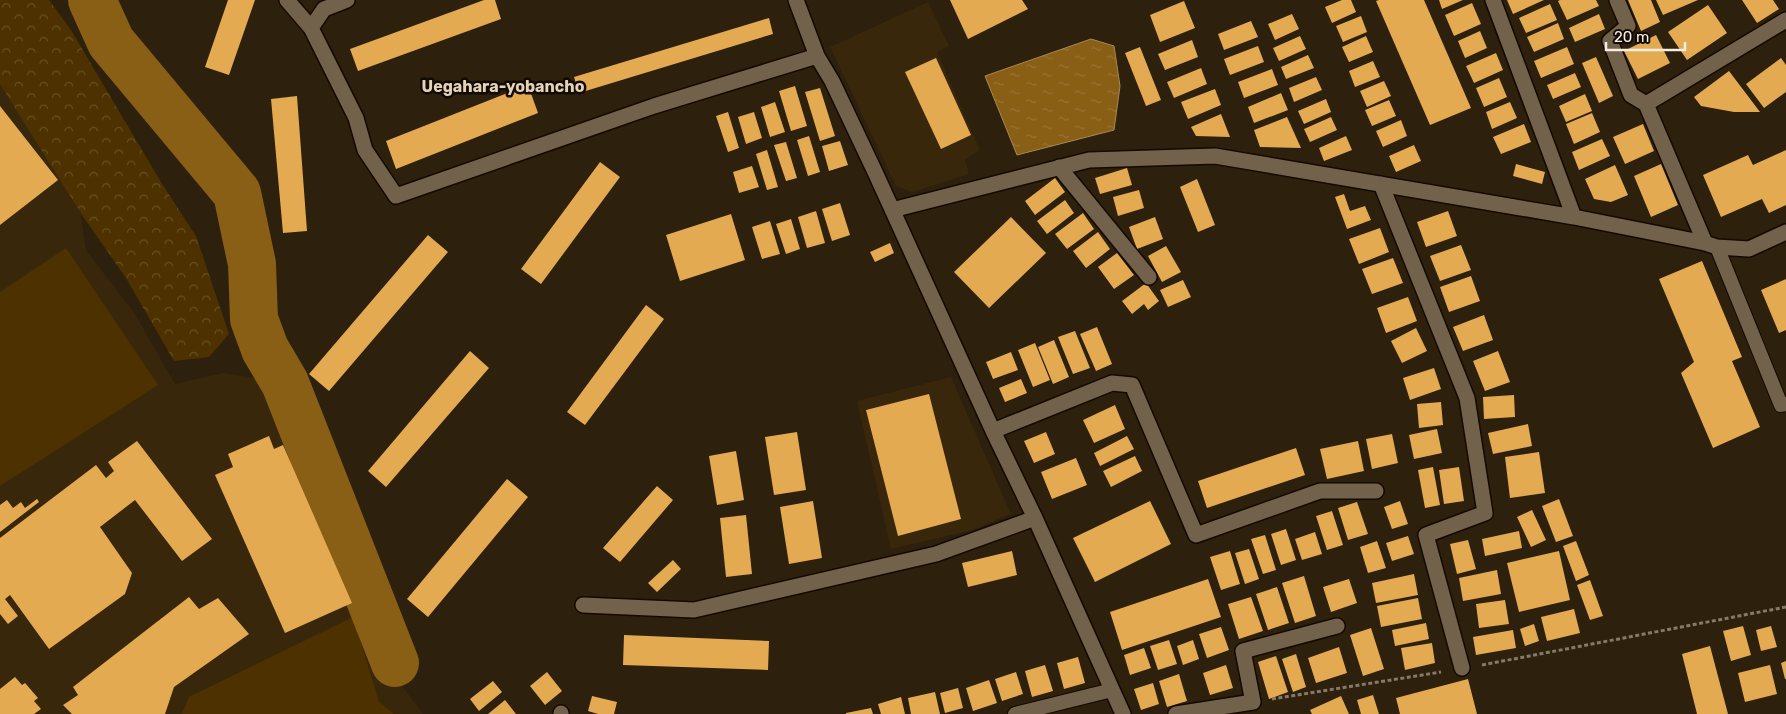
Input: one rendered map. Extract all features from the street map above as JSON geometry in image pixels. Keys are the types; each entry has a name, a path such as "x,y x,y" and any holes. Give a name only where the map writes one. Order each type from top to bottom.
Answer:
{"street":[{"path":"287,0 310,28 356,118 365,150 396,196 654,106 817,56"},
{"path":"310,28 324,9 348,0"},
{"path":"796,0 817,56 832,81 892,210 1035,518 1123,714"},
{"path":"1493,0 1574,217"},
{"path":"1617,0 1628,26 1610,41 1631,95 1646,104 1711,245"},
{"path":"1646,104 1786,20"},
{"path":"892,210 1089,160 1216,156 1574,217 1711,245 1749,249 1786,232"},
{"path":"1059,167 1149,277"},
{"path":"1380,184 1467,398 1485,512 1426,535 1462,668"},
{"path":"993,431 1112,383 1132,385 1196,535 1320,490 1376,491"},
{"path":"583,605 694,610 936,554 1035,518"},
{"path":"1176,714 1253,702 1243,651 1337,626"}],"lane":[{"path":"1711,245 1780,405 1786,404"},
{"path":"1015,714 1112,690"}],"path":[{"path":"1253,702 1462,668 1786,607"}],"shaded area":[{"path":"928,2 949,46 937,52 980,150 965,160 969,174 912,192 896,186 830,47"},
{"path":"0,84 76,183 86,250 135,314 175,384 223,373 269,380 389,668 423,714 0,714"},
{"path":"951,377 1011,514 972,530 891,549 857,401"}],"green space":[{"path":"0,0 49,0 71,30 162,184 196,236 229,334 209,357 174,361 126,278 82,215 0,84"},
{"path":"66,248 158,385 0,486 0,292"},
{"path":"353,617 379,702 394,714 182,714 189,697"}],"water":[{"path":"1091,39 1114,46 1120,86 1114,130 1017,155 985,76"}],"building":[{"path":"228,0 255,0 229,75 205,67"},
{"path":"484,0 495,0 501,19 358,71 350,49"},
{"path":"950,0 1022,0 1028,9 968,39"},
{"path":"1342,0 1351,0 1356,12 1332,23 1325,7"},
{"path":"1424,0 1471,108 1430,125 1376,1"},
{"path":"1439,0 1463,0 1442,9"},
{"path":"1507,0 1544,0 1513,14"},
{"path":"1596,0 1599,6 1567,20 1558,1"},
{"path":"1628,0 1651,0 1660,22 1641,31"},
{"path":"1656,0 1698,0 1663,15"},
{"path":"1742,0 1773,0 1779,9 1757,23"},
{"path":"1184,1 1195,28 1160,42 1150,15"},
{"path":"1472,3 1481,24 1454,36 1445,15"},
{"path":"1550,4 1557,20 1526,33 1519,18"},
{"path":"1708,5 1727,33 1687,60 1668,32"},
{"path":"1292,14 1299,29 1275,40 1268,24"},
{"path":"1599,14 1605,29 1575,42 1569,28"},
{"path":"1361,16 1367,32 1343,42 1336,26"},
{"path":"769,18 773,34 579,93 574,77"},
{"path":"1251,21 1258,37 1224,50 1218,34"},
{"path":"1558,23 1564,39 1534,52 1527,37"},
{"path":"1480,31 1487,48 1465,58 1458,41"},
{"path":"1656,35 1670,63 1638,79 1624,51"},
{"path":"1300,36 1306,49 1279,61 1273,48"},
{"path":"1366,36 1373,52 1349,62 1342,47"},
{"path":"1192,40 1198,57 1165,70 1158,54"},
{"path":"1258,46 1264,62 1230,75 1224,59"},
{"path":"1140,47 1161,100 1146,106 1125,53"},
{"path":"1567,47 1574,64 1541,78 1534,61"},
{"path":"1496,53 1503,70 1474,83 1466,66"},
{"path":"1308,55 1314,68 1286,79 1281,67"},
{"path":"1596,57 1613,96 1599,103 1582,63"},
{"path":"936,58 971,135 941,149 905,72"},
{"path":"1781,58 1786,65 1786,92 1764,108 1746,84"},
{"path":"1373,61 1380,77 1355,87 1349,71"},
{"path":"1201,68 1207,84 1174,98 1167,82"},
{"path":"1272,69 1278,85 1244,98 1238,82"},
{"path":"1729,71 1760,112 1734,112 1701,106 1694,97"},
{"path":"1575,73 1581,87 1553,99 1547,85"},
{"path":"1316,77 1322,90 1294,102 1289,88"},
{"path":"1499,78 1507,97 1484,107 1476,88"},
{"path":"1384,81 1391,96 1367,107 1360,91"},
{"path":"528,85 538,113 396,169 386,141"},
{"path":"795,86 807,126 791,131 779,91"},
{"path":"820,88 835,136 820,141 805,92"},
{"path":"1215,89 1221,105 1188,119 1181,102"},
{"path":"1281,93 1288,110 1254,123 1248,107"},
{"path":"1585,94 1592,111 1566,122 1559,106"},
{"path":"297,96 307,231 283,233 271,99"},
{"path":"1326,99 1331,112 1304,124 1298,111"},
{"path":"1389,100 1396,116 1372,126 1365,110"},
{"path":"775,102 785,132 770,137 761,107"},
{"path":"1510,102 1517,118 1492,129 1486,112"},
{"path":"0,106 58,180 0,225"},
{"path":"728,112 739,148 728,152 716,116"},
{"path":"754,112 762,138 746,144 738,117"},
{"path":"1592,113 1600,132 1574,144 1566,124"},
{"path":"1221,114 1230,137 1196,136 1191,127"},
{"path":"1287,117 1301,148 1260,147 1254,130"},
{"path":"1331,117 1337,130 1310,142 1304,129"},
{"path":"1401,120 1407,136 1383,147 1376,131"},
{"path":"1524,124 1531,142 1501,154 1493,137"},
{"path":"1643,124 1654,151 1625,164 1613,137"},
{"path":"809,136 820,172 808,176 797,140"},
{"path":"1346,136 1352,150 1324,161 1319,148"},
{"path":"1602,139 1610,156 1579,170 1572,152"},
{"path":"840,141 848,165 829,171 822,146"},
{"path":"786,142 797,178 786,181 774,145"},
{"path":"1414,145 1421,161 1396,172 1389,156"},
{"path":"767,150 778,187 767,190 756,154"},
{"path":"1786,150 1786,205 1769,213 1762,199 1721,217 1703,175 1748,155 1753,165"},
{"path":"600,162 620,177 541,284 521,269"},
{"path":"1516,164 1545,172 1542,184 1513,176"},
{"path":"1661,164 1678,205 1651,217 1634,176"},
{"path":"1615,165 1628,195 1611,202 1594,199 1585,179"},
{"path":"752,166 759,187 739,193 733,172"},
{"path":"1127,168 1132,185 1100,194 1095,178"},
{"path":"1055,178 1065,192 1035,215 1025,201"},
{"path":"1197,179 1215,225 1198,232 1180,187"},
{"path":"1139,190 1144,208 1118,216 1113,197"},
{"path":"1344,194 1350,211 1365,206 1371,220 1347,229 1335,197"},
{"path":"1065,200 1074,213 1047,234 1037,221"},
{"path":"840,203 850,235 832,241 822,209"},
{"path":"816,211 825,243 807,248 798,217"},
{"path":"1448,211 1457,236 1426,247 1417,222"},
{"path":"1083,213 1094,229 1067,249 1055,234"},
{"path":"731,214 745,260 680,281 666,235"},
{"path":"1011,217 1046,253 989,308 954,272"},
{"path":"1155,217 1163,239 1137,249 1129,227"},
{"path":"791,219 800,249 786,254 776,224"},
{"path":"770,221 780,254 762,259 752,227"},
{"path":"1380,228 1389,252 1359,264 1349,239"},
{"path":"1098,232 1110,249 1086,268 1073,251"},
{"path":"428,235 448,252 329,391 309,374"},
{"path":"890,243 894,253 875,262 870,252"},
{"path":"1461,245 1471,270 1440,281 1430,256"},
{"path":"1166,246 1181,272 1162,282 1148,256"},
{"path":"1117,253 1134,275 1114,289 1098,267"},
{"path":"1393,258 1403,283 1372,294 1362,269"},
{"path":"1702,261 1742,357 1732,361 1760,427 1713,448 1681,373 1694,362 1659,279"},
{"path":"1471,276 1480,301 1449,312 1440,287"},
{"path":"1786,279 1786,330 1779,333 1761,290"},
{"path":"1183,280 1191,297 1168,307 1160,290"},
{"path":"1146,283 1159,301 1148,310 1144,304 1132,314 1122,301"},
{"path":"1408,297 1417,321 1386,333 1377,308"},
{"path":"646,305 664,319 585,425 567,412"},
{"path":"1484,315 1493,340 1463,351 1453,327"},
{"path":"1097,327 1112,364 1096,371 1080,334"},
{"path":"1416,328 1427,351 1402,363 1391,341"},
{"path":"1075,331 1090,368 1073,374 1058,337"},
{"path":"1054,340 1069,377 1053,384 1038,347"},
{"path":"1035,343 1050,380 1033,387 1018,350"},
{"path":"470,351 489,368 386,487 368,471"},
{"path":"1498,351 1510,382 1485,391 1473,361"},
{"path":"1011,352 1018,370 993,379 986,362"},
{"path":"1434,368 1441,389 1410,400 1403,378"},
{"path":"1021,379 1027,393 1005,402 999,388"},
{"path":"929,394 961,519 898,536 866,410"},
{"path":"1514,395 1515,417 1484,419 1483,397"},
{"path":"1441,402 1443,425 1419,428 1417,404"},
{"path":"1115,405 1125,429 1094,443 1083,420"},
{"path":"1528,424 1532,446 1493,454 1488,433"},
{"path":"1437,429 1442,453 1414,459 1409,435"},
{"path":"797,432 806,490 774,495 765,437"},
{"path":"1046,432 1055,454 1034,463 1024,441"},
{"path":"1392,434 1398,463 1372,469 1366,439"},
{"path":"269,436 274,449 283,445 352,603 285,633 215,475 233,467 228,454"},
{"path":"1127,436 1134,449 1100,466 1094,453"},
{"path":"137,441 212,539 182,561 135,500 100,527 132,573 125,594 49,649 10,595 5,599 18,616 8,624 0,614 0,538 96,465 106,478 114,471 108,462"},
{"path":"1358,441 1364,471 1327,479 1320,449"},
{"path":"1296,448 1305,475 1207,508 1198,481"},
{"path":"736,451 744,500 717,505 709,456"},
{"path":"1539,452 1545,493 1510,498 1505,457"},
{"path":"1135,456 1142,471 1111,487 1103,471"},
{"path":"1076,458 1087,485 1052,499 1041,472"},
{"path":"1433,467 1440,505 1425,508 1418,470"},
{"path":"1459,467 1464,501 1444,504 1439,470"},
{"path":"507,479 528,497 428,617 407,599"},
{"path":"657,486 673,500 620,562 603,548"},
{"path":"37,499 39,502 0,532 0,505 7,500 13,508 21,502 25,508"},
{"path":"1559,499 1573,536 1556,542 1542,506"},
{"path":"813,501 822,558 789,564 780,507"},
{"path":"1150,501 1171,544 1095,582 1073,538"},
{"path":"1400,501 1408,524 1392,529 1384,507"},
{"path":"1357,502 1368,534 1348,540 1338,508"},
{"path":"1532,510 1546,540 1531,547 1517,517"},
{"path":"1332,511 1343,545 1327,550 1316,516"},
{"path":"746,515 752,574 726,577 720,518"},
{"path":"1286,529 1296,560 1281,565 1271,534"},
{"path":"1519,531 1522,548 1485,556 1482,539"},
{"path":"1315,532 1322,554 1302,560 1295,539"},
{"path":"1265,535 1276,570 1263,574 1251,539"},
{"path":"1408,536 1414,554 1392,561 1386,543"},
{"path":"1468,540 1476,569 1457,574 1450,544"},
{"path":"1377,541 1386,568 1368,573 1360,547"},
{"path":"1576,541 1589,575 1576,581 1563,546"},
{"path":"1249,549 1259,579 1245,584 1235,553"},
{"path":"1012,551 1017,575 968,587 962,563"},
{"path":"1230,551 1240,584 1221,590 1210,557"},
{"path":"1559,551 1570,600 1519,612 1507,563"},
{"path":"673,560 681,569 657,592 648,583"},
{"path":"1497,570 1501,594 1463,601 1459,578"},
{"path":"1414,574 1418,595 1376,603 1372,583"},
{"path":"1304,576 1316,616 1295,623 1282,583"},
{"path":"1208,579 1221,617 1122,650 1110,612"},
{"path":"1349,579 1357,603 1331,612 1323,587"},
{"path":"1590,580 1603,616 1590,620 1577,585"},
{"path":"1277,587 1289,623 1268,630 1256,594"},
{"path":"189,597 199,609 218,598 249,634 174,687 165,714 72,714 63,705 78,695 73,687"},
{"path":"1251,597 1263,631 1239,639 1228,604"},
{"path":"1418,598 1422,619 1381,627 1377,606"},
{"path":"1505,600 1509,624 1479,628 1476,604"},
{"path":"1574,609 1580,633 1547,641 1541,617"},
{"path":"1426,623 1429,639 1395,646 1392,630"},
{"path":"1534,624 1539,641 1525,646 1520,629"},
{"path":"1743,626 1751,655 1731,661 1723,631"},
{"path":"1771,626 1777,647 1761,651 1756,630"},
{"path":"1221,627 1229,650 1207,658 1199,634"},
{"path":"1371,628 1384,669 1363,676 1350,635"},
{"path":"1513,630 1516,648 1476,655 1473,637"},
{"path":"624,635 769,641 768,670 623,665"},
{"path":"1169,640 1177,664 1158,670 1150,646"},
{"path":"1193,640 1199,659 1183,665 1177,646"},
{"path":"1432,643 1435,663 1405,670 1401,648"},
{"path":"1710,646 1728,714 1697,714 1682,654"},
{"path":"1339,647 1347,673 1316,683 1308,658"},
{"path":"1144,648 1151,668 1130,675 1124,655"},
{"path":"1296,654 1306,687 1293,692 1282,659"},
{"path":"1276,656 1288,692 1269,699 1258,662"},
{"path":"1078,657 1085,683 1064,689 1057,663"},
{"path":"1786,661 1786,679 1785,679 1781,663"},
{"path":"1045,665 1053,691 1032,697 1025,671"},
{"path":"1226,665 1233,688 1210,695 1203,673"},
{"path":"1770,665 1777,694 1745,702 1738,673"},
{"path":"547,672 562,691 545,705 530,686"},
{"path":"1016,672 1023,694 1002,701 995,679"},
{"path":"1179,674 1187,701 1167,707 1159,681"},
{"path":"15,677 22,685 25,683 38,698 34,701 41,709 34,714 0,714 0,689"},
{"path":"1468,679 1477,714 1400,714 1396,698"},
{"path":"989,680 997,703 973,711 966,688"},
{"path":"493,681 502,692 479,711 470,699"},
{"path":"1153,683 1159,704 1141,710 1134,689"},
{"path":"958,688 963,708 945,713 940,693"},
{"path":"935,692 940,714 911,714 908,698"},
{"path":"1373,695 1379,714 1361,714 1357,700"},
{"path":"592,696 617,702 614,714 598,714 588,711"},
{"path":"1341,696 1349,714 1312,714 1310,710"},
{"path":"901,697 905,714 881,714 878,704"},
{"path":"505,700 516,714 488,714"},
{"path":"871,708 873,714 846,714 846,713"}],"waterway":[{"path":"92,0 111,42 237,193 252,264 254,319 265,349 285,383 395,663"}],"district":[{"name":"Uegahara-yobancho","path":"503,86"}]}
